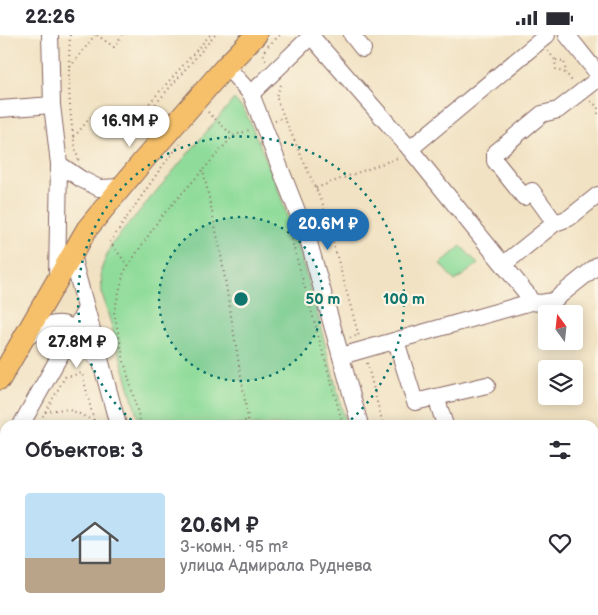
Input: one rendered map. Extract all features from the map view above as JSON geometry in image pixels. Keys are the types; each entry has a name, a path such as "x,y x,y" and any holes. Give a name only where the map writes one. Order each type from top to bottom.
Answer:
{"main road":[{"path":"0,379 87,229 226,66 256,35"}],"street":[{"path":"50,35 52,105 59,163 57,281"},
{"path":"251,94 312,35 410,149 504,264 527,294 531,303"},
{"path":"352,35 364,49"},
{"path":"567,35 598,73"},
{"path":"410,149 544,38"},
{"path":"226,66 251,94 258,131 308,239 359,420"},
{"path":"556,223 532,191 524,197 495,161 495,153 542,114 558,110 598,79"},
{"path":"0,109 52,105"},
{"path":"59,163 99,189 122,187"},
{"path":"504,264 556,223 569,218 598,195"},
{"path":"72,256 117,420"},
{"path":"341,356 531,303 553,301 598,265"},
{"path":"24,420 86,309"},
{"path":"22,341 41,328 60,322 74,330 100,364"},
{"path":"396,341 415,402 487,385"},
{"path":"58,357 82,354 100,364"},
{"path":"436,397 443,420"}],"path":[{"path":"70,35 69,68 74,137 80,165"},
{"path":"69,68 96,35 114,47 122,35"},
{"path":"74,137 96,113 121,135 210,35"},
{"path":"123,142 215,35"},
{"path":"544,38 555,61 556,70 566,73"},
{"path":"555,61 564,61 566,73 581,93 598,107 598,115"},
{"path":"283,79 276,96 323,205 382,420"},
{"path":"208,111 233,136"},
{"path":"140,420 114,313 124,273 160,218 233,136 250,129 258,131 284,117"},
{"path":"128,266 110,242 161,168 184,140"},
{"path":"316,188 397,159 410,149"},
{"path":"203,170 220,249 248,420"},
{"path":"287,223 342,420"},
{"path":"41,420 65,377 82,373 94,420"},
{"path":"46,412 60,409 73,410 90,420"}],"green space":[{"path":"234,99 245,111 276,182 312,294 345,420 139,420 102,293 101,270 111,245"},
{"path":"461,246 478,264 455,281 440,264"}]}
